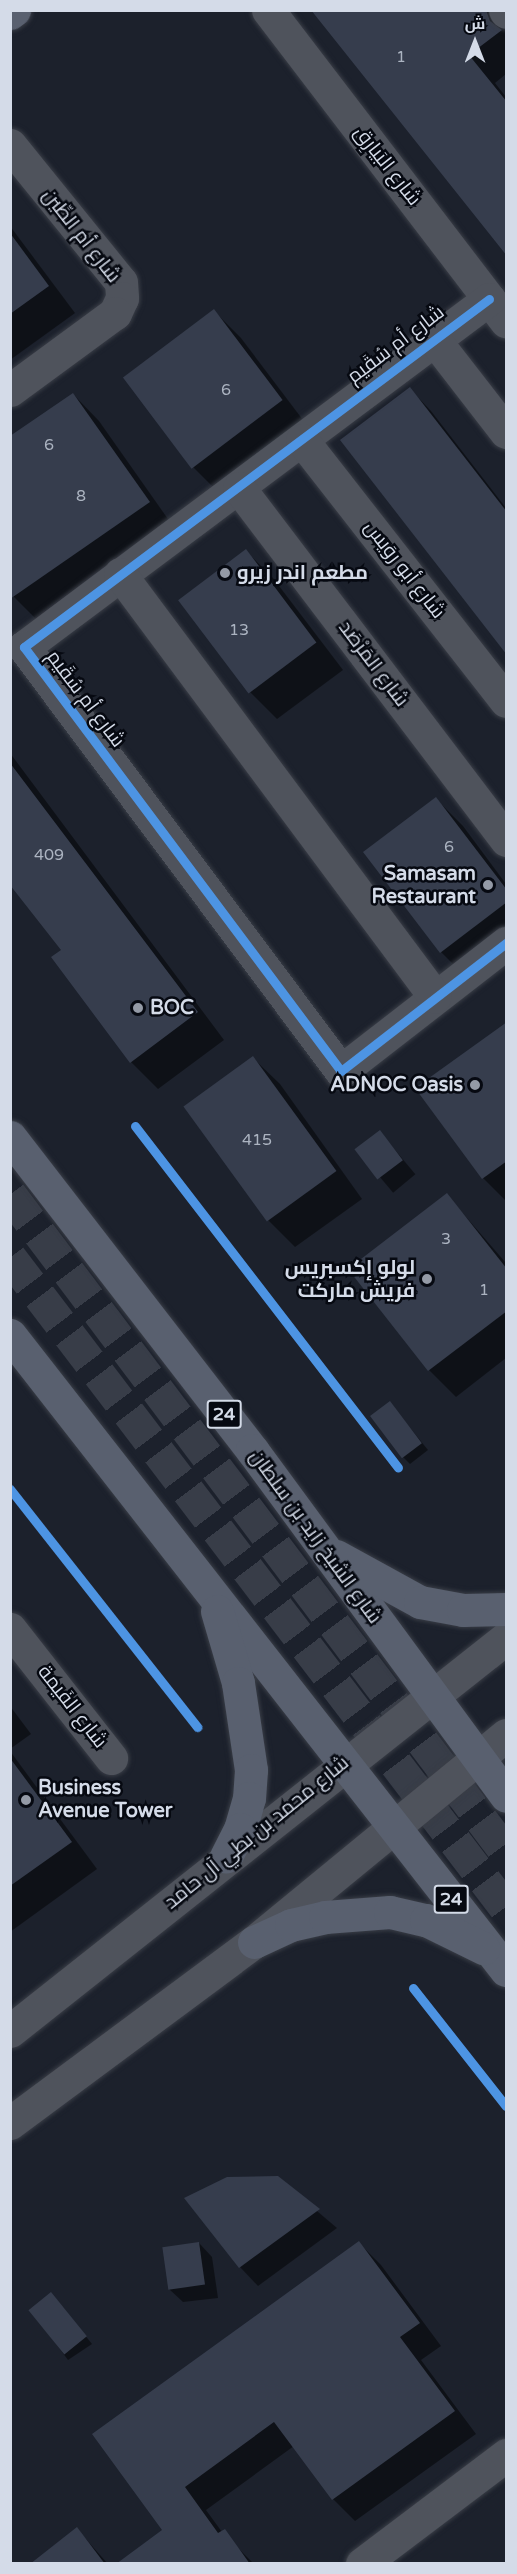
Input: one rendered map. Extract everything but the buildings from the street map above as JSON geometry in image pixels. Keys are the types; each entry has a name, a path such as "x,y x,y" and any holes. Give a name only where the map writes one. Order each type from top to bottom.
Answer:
{"main road":[{"path":"10,13 14,10"},
{"name":"شارع الشيخ زايد بن سلطان","path":"10,1137 326,1550 431,1696 507,1796"},
{"name":"24","path":"10,1335 500,1962"},
{"path":"326,1550 420,1602 463,1610 507,1609"},
{"path":"213,1597 238,1683 250,1751 249,1798 240,1829 226,1857"},
{"path":"254,1942 291,1925 325,1917 390,1912 426,1920 500,1962"}],"street":[{"name":"شارع البَيارِق","path":"268,10 498,310"},
{"name":"شارع أم الطِّين","path":"10,145 121,282 122,298 115,313 10,390"},
{"name":"شارع أم سُقَيم","path":"498,310 433,338 239,488 24,647 341,1071 507,943"},
{"path":"433,338 507,432"},
{"name":"شارع أبو روَيس","path":"302,440 507,701"},
{"name":"شارع المَرْصَد","path":"239,488 507,840"},
{"path":"120,574 435,997"},
{"name":"شارع الفَيمة","path":"10,1629 111,1758"},
{"name":"شارع محمد بن بطي آل حامد","path":"10,2031 344,1763 507,1638"},
{"path":"10,2123 254,1942 477,1757 507,1735"},
{"path":"362,2564 507,2455"}],"tunnel":[{"path":"10,1194 506,1852"},
{"path":"10,1257 506,1908"}],"cycle path":[{"path":"489,299 24,647 341,1071 506,943"},
{"path":"135,1126 398,1467"},
{"path":"10,1489 197,1727"},
{"path":"413,1988 506,2106"}],"place":[{"name":"مطعم اندر زيرو","path":"225,573"},
{"name":"Samasam Restaurant","path":"488,885"},
{"name":"BOC","path":"138,1008"},
{"name":"ADNOC Oasis","path":"475,1085"},
{"name":"لولو إكسبريس فريش ماركت","path":"427,1279"},
{"name":"Business Avenue Tower","path":"26,1800"}]}
